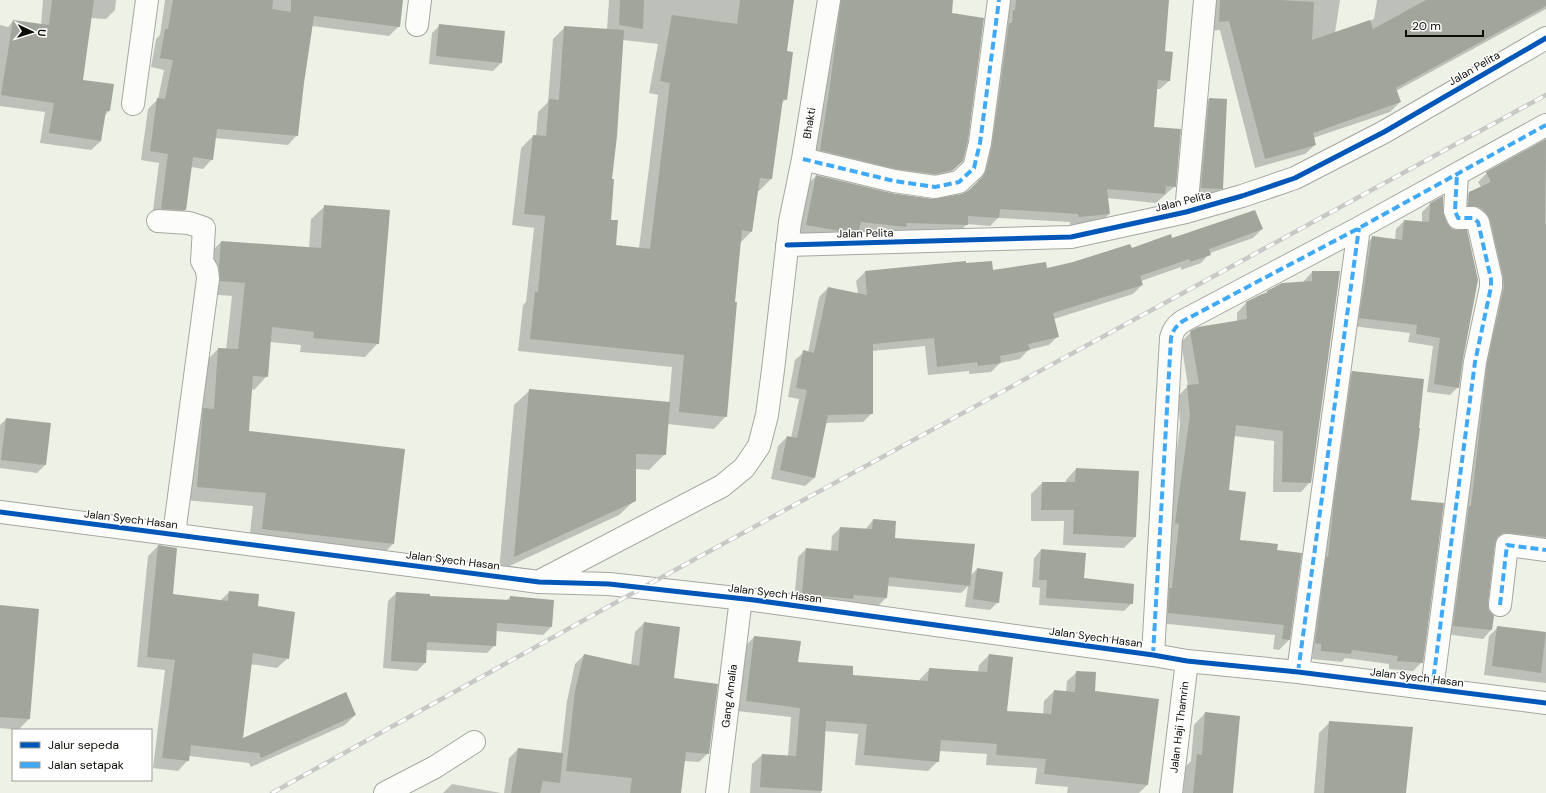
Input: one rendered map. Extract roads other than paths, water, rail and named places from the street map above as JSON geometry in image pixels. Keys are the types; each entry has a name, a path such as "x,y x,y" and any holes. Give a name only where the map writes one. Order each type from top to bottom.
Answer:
{"street":[{"path":"133,104 147,0"},
{"path":"417,25 420,0"},
{"name":"Bhakti","path":"539,582 722,486 744,468 759,446 767,414 790,222 803,159 829,0"},
{"path":"803,159 894,181 935,187 959,182 974,168 980,143 999,0"},
{"path":"1186,212 1205,0"},
{"name":"Jalan Pelita","path":"787,245 1071,237 1186,212 1242,196 1295,178 1384,132 1546,38"},
{"path":"1153,654 1170,354 1173,332 1183,321 1359,228 1546,125"},
{"path":"1432,689 1475,362 1491,287 1491,279 1478,222 1473,218 1458,218 1455,211 1457,174"},
{"path":"158,221 189,223 204,228 202,261 207,270 208,279 174,534"},
{"path":"1298,672 1359,228"},
{"name":"Jalan Syech Hasan","path":"0,512 539,582 609,584 741,598 1153,654 1187,661 1298,672 1546,703"},
{"path":"1500,605 1507,545 1546,550"},
{"name":"Gang Amalia","path":"717,793 741,598"},
{"name":"Jalan Haji Thamrin","path":"1171,793 1187,661"},
{"path":"386,793 435,767 474,742"}],"railway":[{"path":"272,793 642,588 1546,95"}]}
